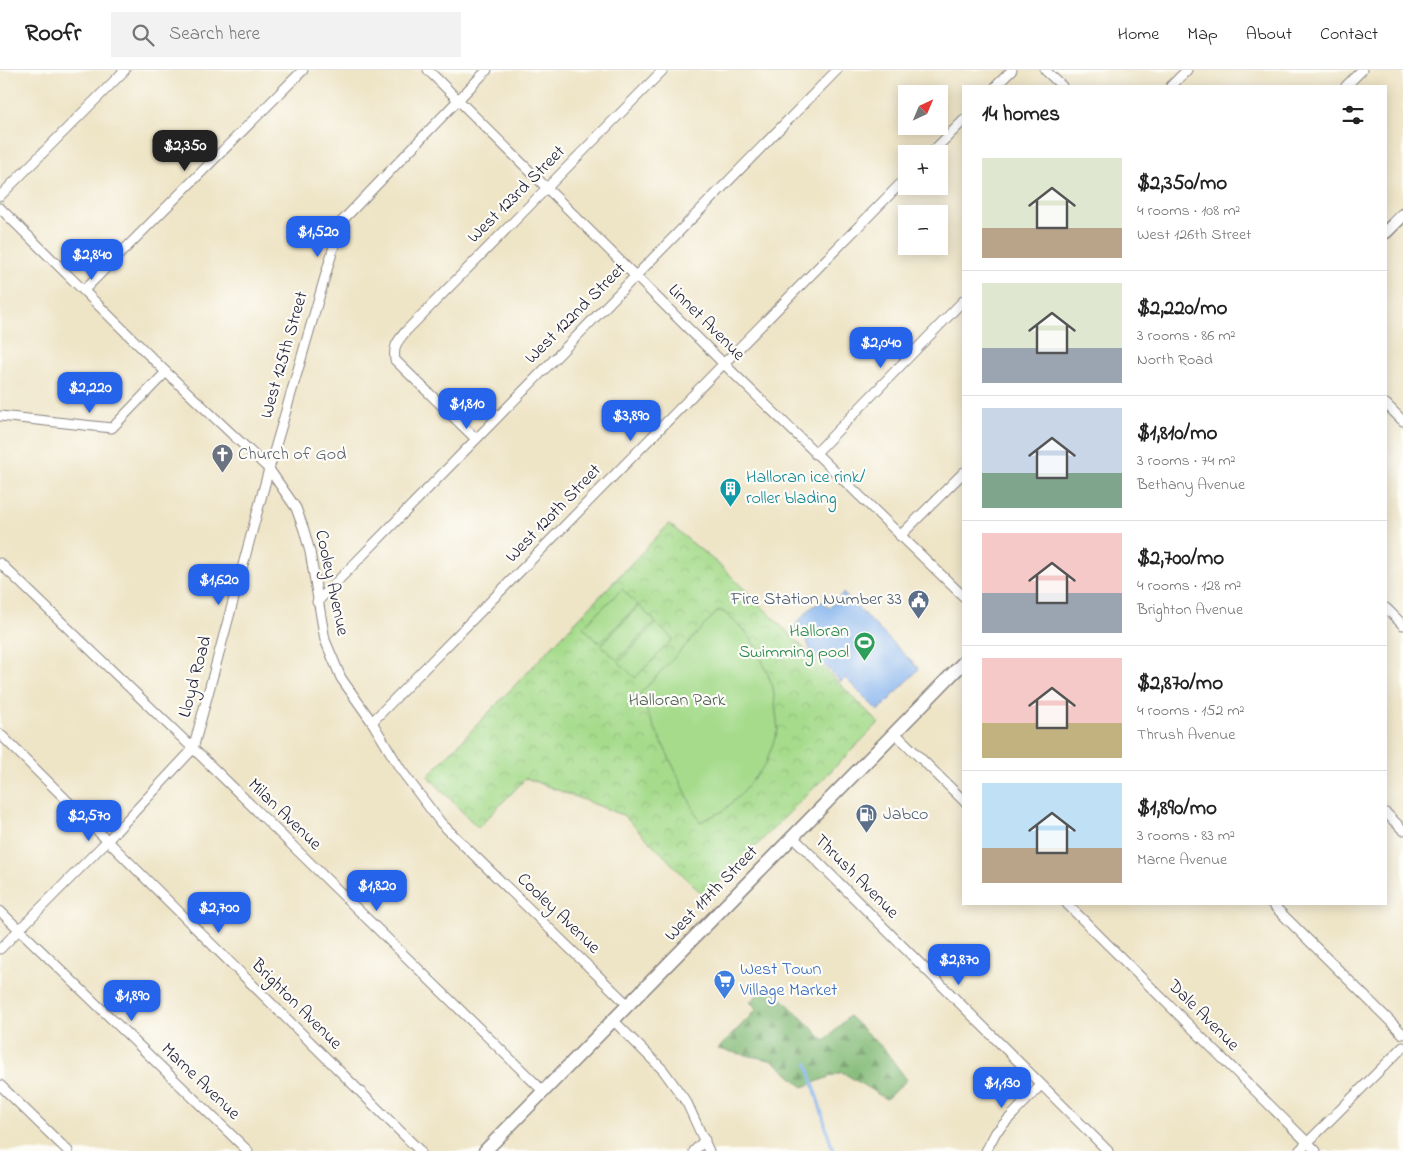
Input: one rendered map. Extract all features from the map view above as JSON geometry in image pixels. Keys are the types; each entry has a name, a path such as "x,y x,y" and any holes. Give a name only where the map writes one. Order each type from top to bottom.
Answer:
{"main road":[{"path":"1387,231 1403,214"},
{"name":"West 117th Street","path":"485,1151 962,664"}],"street":[{"path":"0,196 125,70"},
{"path":"84,290 302,70"},
{"name":"Linnet Avenue","path":"428,70 724,364 962,595"},
{"name":"West 125th Street","path":"269,469 341,222 487,70"},
{"name":"West 123rd Street","path":"476,439 395,360 394,351 396,343 663,70"},
{"name":"West 122nd Street","path":"317,602 837,70"},
{"path":"997,85 1012,70"},
{"path":"1045,70 1061,85"},
{"path":"1172,85 1187,70"},
{"path":"1347,85 1362,70"},
{"path":"939,145 962,122"},
{"name":"West 120th Street","path":"372,722 898,186"},
{"name":"Cooley Avenue","path":"0,208 166,372 269,469 296,508 310,552 317,602 325,640 341,678 372,722 400,770 441,823 628,1005"},
{"path":"816,454 962,302"},
{"path":"0,416 112,428 166,372"},
{"path":"1387,405 1403,421"},
{"name":"Lloyd Road","path":"193,749 269,469"},
{"path":"900,536 962,474"},
{"name":"Milan Avenue","path":"0,563 544,1092"},
{"path":"1387,609 1403,625"},
{"path":"895,733 962,799"},
{"name":"Brighton Avenue","path":"0,734 420,1151"},
{"path":"0,949 108,840 193,749"},
{"path":"1387,814 1403,830"},
{"name":"Thrush Avenue","path":"793,837 1108,1151"},
{"name":"Dale Avenue","path":"1069,905 1316,1151"},
{"path":"1273,905 1403,1034"},
{"name":"Marne Avenue","path":"0,911 248,1151"},
{"path":"613,1020 664,1070 687,1103 710,1151"},
{"path":"1299,1151 1403,1047"},
{"path":"0,1085 68,1151"},
{"path":"986,1151 996,1132 1041,1085"},
{"path":"694,1151 705,1140"}],"green space":[{"name":"Halloran Park","path":"669,524 722,567 879,723 705,897 623,815 526,778 478,828 428,776"},
{"path":"622,589 638,605 599,643 583,627"},
{"path":"639,606 655,621 617,660 601,645"},
{"path":"719,610 747,633 759,653 773,687 778,730 765,765 740,795 723,811 700,822 639,695"},
{"path":"656,623 673,639 635,678 619,662"},
{"path":"768,985 825,1041 849,1016 884,1049 907,1080 886,1099 842,1072 803,1087 774,1061 718,1049 757,1009 750,1002"}],"water":[{"name":"Halloran Swimming pool","path":"843,593 919,669 878,711 845,678 841,682 811,652 806,639 794,628 813,606 822,601 829,608"}],"waterway":[{"path":"807,1063 833,1151"}],"place":[{"name":"Church of God","path":"222,474"},
{"name":"Halloran ice rink/ roller blading","path":"730,507"},
{"name":"Fire Station Number 33","path":"918,619"},
{"name":"Halloran Swimming pool","path":"865,661"},
{"name":"Jabco","path":"867,834"},
{"name":"West Town Village Market","path":"724,999"}]}
